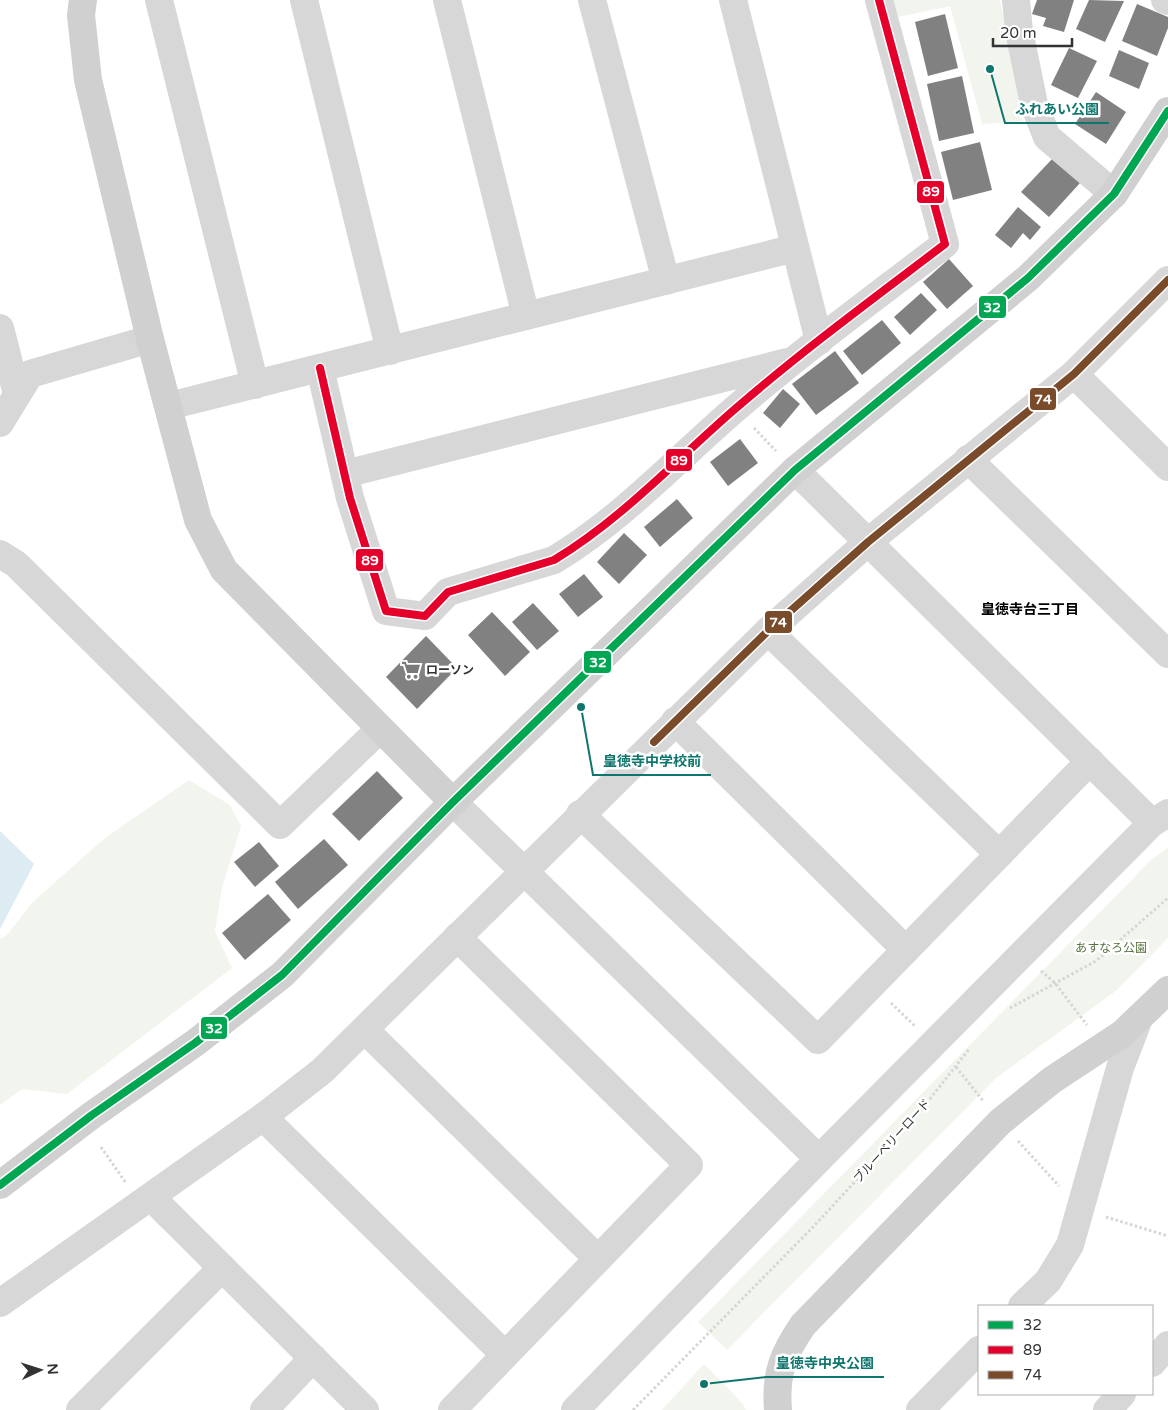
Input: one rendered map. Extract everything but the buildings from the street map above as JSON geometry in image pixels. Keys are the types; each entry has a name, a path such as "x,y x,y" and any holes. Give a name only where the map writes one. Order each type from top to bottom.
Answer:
{"street":[{"path":"83,0 81,15 88,80 150,339 198,520 224,570 453,802 819,1159"},
{"path":"160,0 255,385"},
{"path":"304,0 390,351"},
{"path":"447,0 526,316"},
{"path":"592,0 666,281"},
{"path":"732,0 819,341"},
{"path":"320,368 350,498 386,610 425,616 448,592 554,560 569,551 623,511 735,409 793,360 945,244 878,0"},
{"path":"1016,0 1034,104 1047,137 1114,194"},
{"path":"0,1185 92,1115 195,1043 282,976 787,463 1028,278 1114,194 1168,111"},
{"path":"168,406 795,248"},
{"path":"0,1303 264,1117 322,1071 523,870 768,631 868,542 1074,374 1167,282"},
{"path":"0,328 17,394"},
{"path":"0,423 30,374 150,339"},
{"path":"345,474 793,360"},
{"path":"1074,374 1168,467"},
{"path":"968,459 1168,654"},
{"path":"575,1410 819,1159 1160,818 1090,761 787,463"},
{"path":"0,554 16,564 280,826 380,729"},
{"path":"768,631 999,854"},
{"path":"675,722 906,950"},
{"path":"580,814 818,1040 1090,761"},
{"path":"452,1410 689,1165 458,937"},
{"path":"778,1410 779,1368 790,1343 804,1324 1000,1122 1052,1080 1111,1042 1138,1021 1168,990"},
{"path":"1023,1305 1048,1281 1070,1245 1120,1068 1138,1021"},
{"path":"365,1030 598,1259"},
{"path":"264,1117 505,1355"},
{"path":"146,1200 222,1268 365,1410"},
{"path":"80,1410 222,1268"},
{"path":"1153,1362 1168,1345"},
{"path":"920,1410 978,1351"},
{"path":"264,1410 313,1358"},
{"path":"1107,1410 1121,1395"}],"path":[{"path":"735,409 787,463"},
{"path":"1003,1012 1054,982 1096,961 1168,898"},
{"path":"1022,955 1054,982 1088,1026"},
{"path":"872,984 933,1044"},
{"name":"ブルーベリーロード","path":"633,1410 814,1226 922,1109 973,1045"},
{"path":"956,1067 1000,1122 1081,1210 1168,1236"},
{"path":"101,1147 146,1200"}],"green space":[{"path":"889,0 1000,0 1023,121 982,124 950,6 893,18"},
{"path":"189,780 230,805 241,826 222,888 215,931 232,968 67,1094 22,1089 0,1105 0,939 6,936 33,902 105,838"},
{"name":"あすなろ公園","path":"1168,848 1168,938 1117,990 996,1078 727,1350 698,1322 1152,859"},
{"path":"704,1364 743,1404 746,1410 662,1410"}],"shaded area":[{"path":"0,831 34,864 0,929"}],"transit line":[{"name":"89","path":"320,368 350,498 386,611 425,616 448,592 554,560 579,544 626,508 735,409 786,366 945,244 879,0"},
{"name":"32","path":"0,1185 92,1115 195,1043 282,975 453,802 795,470 1028,278 1114,194 1168,111"},
{"name":"74","path":"654,742 768,631 868,542 1074,374 1168,280"}],"place":[{"name":"ふれあい公園","path":"990,69"},
{"name":"ローソン","path":"411,670"},
{"name":"皇徳寺中学校前","path":"581,707"},
{"name":"皇徳寺中央公園","path":"704,1384"}],"district":[{"name":"皇徳寺台三丁目","path":"1030,609"}]}
